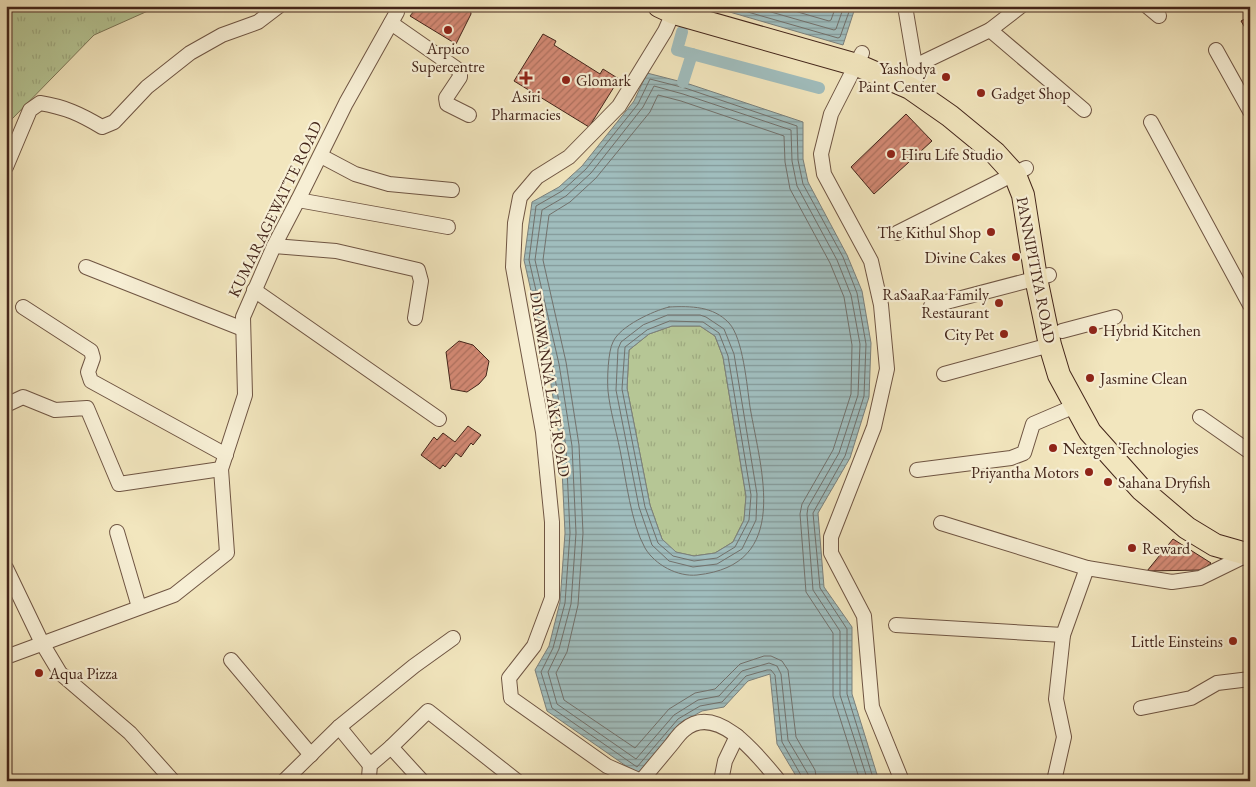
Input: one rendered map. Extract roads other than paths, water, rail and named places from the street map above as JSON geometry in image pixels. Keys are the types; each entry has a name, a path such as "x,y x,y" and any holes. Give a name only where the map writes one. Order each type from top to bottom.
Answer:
{"main road":[{"name":"PANNIPITIYA ROAD","path":"696,6 914,77 957,106 1004,143 1020,171 1036,191 1042,276 1056,338 1059,375 1090,432 1141,489 1187,528 1215,545 1249,550"},
{"name":"PANNIPITIYA ROAD","path":"670,9 859,59"},
{"name":"PANNIPITIYA ROAD","path":"1056,338 1071,371 1101,425 1127,456 1194,517 1249,550"}],"street":[{"path":"6,167 30,110 40,103 59,106 76,112 102,127 109,125 147,87 190,53 222,34 258,22 280,6"},
{"name":"KUMARAGEWATTE ROAD","path":"6,657 174,595 227,553 221,470 245,396 243,317 274,246 321,156 346,103 397,12 398,6"},
{"path":"905,6 914,77 990,30 1021,6"},
{"path":"1147,6 1159,16"},
{"name":"DIYAWANNA LAKE ROAD","path":"641,781 607,766 511,698 509,678 534,646 552,598 551,513 543,432 513,267 515,223 520,197 536,177 569,157 619,106 662,36 670,9"},
{"path":"391,23 460,71 460,77 446,98 446,104 470,115"},
{"path":"990,30 1084,110"},
{"path":"1216,50 1250,111"},
{"path":"859,59 831,114 820,154 824,174 871,261 881,305 887,369 874,427 831,537 831,553 864,616 872,707 902,781"},
{"path":"1152,122 1250,305"},
{"path":"321,156 355,174 389,184 452,190"},
{"path":"897,233 1020,171"},
{"path":"298,200 448,227"},
{"path":"274,246 336,251 418,270 421,281 415,318"},
{"path":"86,267 243,329"},
{"path":"931,306 1042,276"},
{"path":"254,290 439,420"},
{"path":"23,307 90,351 93,358 88,372 91,381 226,455"},
{"path":"944,374 1115,318"},
{"path":"6,405 24,397 55,410 87,408 119,484 221,470"},
{"path":"917,470 1011,458 1024,453 1033,424 1075,406"},
{"path":"1200,418 1250,452"},
{"path":"941,522 1086,568 1172,582 1200,578 1249,550"},
{"path":"117,532 139,607"},
{"path":"6,568 42,643 60,673 130,733 173,781"},
{"path":"1054,781 1064,737 1056,698 1063,635 1086,568"},
{"path":"896,625 1063,635"},
{"path":"284,781 338,727 452,638"},
{"path":"231,660 311,755"},
{"path":"1141,708 1191,698 1217,683 1250,679"},
{"path":"372,781 369,777 370,765 428,711 517,781"},
{"path":"641,781 684,730 698,723 720,724 737,736 758,754 779,781"},
{"path":"338,727 370,765"},
{"path":"721,781 725,761 737,736"},
{"path":"391,747 422,781"}],"water":[{"path":"709,6 884,6 884,10 854,11 843,45"},
{"path":"647,73 686,83 803,122 803,159 808,182 847,255 862,291 871,343 869,397 850,458 818,513 824,587 852,627 852,694 879,781 799,781 777,744 770,674 748,681 724,707 702,711 681,723 639,775 547,711 535,670 549,646 560,602 565,533 561,448 548,366 524,260 532,202 559,187 582,166 634,101","holes":["672,326 700,326 715,336 723,357 746,496 744,520 733,542 715,553 694,556 676,552 662,539 650,505 627,388 629,350 649,334"]}],"waterway":[{"path":"682,32 677,50 819,88"},
{"path":"683,82 692,54"}],"place":[{"name":"Arpico Supercentre","path":"448,30"},
{"name":"Yashodya Paint Center","path":"946,77"},
{"name":"Asiri Pharmacies","path":"526,78"},
{"name":"Glomark","path":"566,80"},
{"name":"Gadget Shop","path":"981,93"},
{"name":"Hiru Life Studio","path":"891,154"},
{"name":"The Kithul Shop","path":"991,232"},
{"name":"Divine Cakes","path":"1016,257"},
{"name":"RaSaaRaa Family Restaurant","path":"999,303"},
{"name":"Hybrid Kitchen","path":"1093,330"},
{"name":"City Pet","path":"1004,334"},
{"name":"Jasmine Clean","path":"1090,378"},
{"name":"Nextgen Technologies","path":"1053,448"},
{"name":"Priyantha Motors","path":"1089,472"},
{"name":"Sahana Dryfish","path":"1108,482"},
{"name":"Reward","path":"1132,548"},
{"name":"Little Einsteins","path":"1233,641"},
{"name":"Aqua Pizza","path":"39,673"}]}
